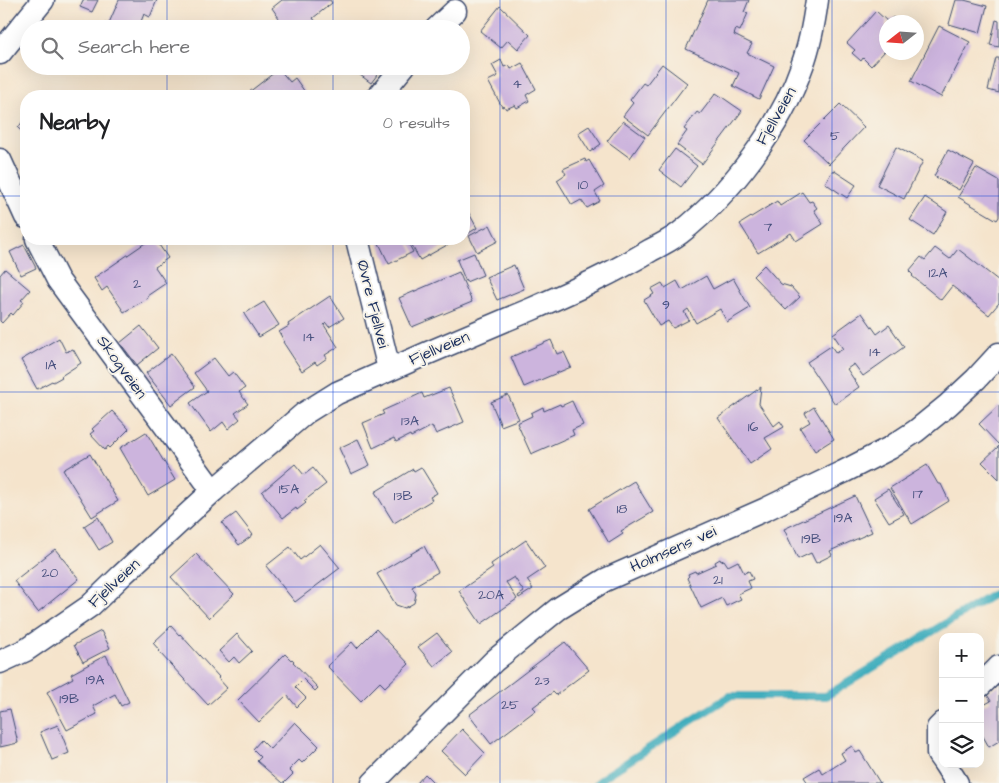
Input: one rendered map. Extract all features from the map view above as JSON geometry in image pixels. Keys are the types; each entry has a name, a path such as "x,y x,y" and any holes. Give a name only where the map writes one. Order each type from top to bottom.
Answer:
{"street":[{"path":"27,20 44,0"},
{"name":"Fjellveien","path":"0,662 26,650 90,606 213,491 305,413 337,393 389,369 576,290 636,259 685,228 710,207 735,181 783,109 802,67 814,24 817,0"},
{"path":"446,20 455,11"},
{"path":"0,53 20,29"},
{"path":"383,90 396,75"},
{"path":"0,160 20,204"},
{"name":"Skogveien","path":"40,245 58,280 213,491"},
{"name":"Øvre Fjellvei","path":"358,245 389,369"},
{"name":"Holmsens vei","path":"373,783 494,661 558,609 604,580 766,509 890,448 916,432 948,405 999,354"},
{"path":"984,682 999,667"},
{"path":"939,727 939,756"},
{"path":"947,768 957,783"}],"building":[{"path":"83,0 98,0 92,12 80,7"},
{"path":"119,0 157,0 150,17 144,14 142,20 110,20"},
{"path":"282,0 330,0 332,3 313,18 314,20 276,20 279,18 272,8"},
{"path":"708,0 749,0 744,12 748,13 740,31 736,29 734,35 752,44 747,53 774,66 759,99 733,86 739,73 686,49"},
{"path":"956,0 964,0 987,6 980,33 949,24"},
{"path":"500,6 530,35 518,49 508,40 501,48 480,31"},
{"path":"876,11 880,15 879,57 871,66 863,58 861,61 852,53 855,50 847,43"},
{"path":"996,20 999,21 999,47 990,45"},
{"path":"939,26 970,42 941,97 911,81 922,60 924,60 924,55"},
{"path":"996,58 999,58 999,93 988,90"},
{"path":"501,60 504,67 509,65 511,69 522,63 536,89 526,95 529,101 517,108 515,105 506,109 504,106 502,107 488,81 498,76 492,65"},
{"path":"662,64 687,83 648,135 623,116 633,103 630,100 643,83 646,85"},
{"path":"271,75 284,75 290,82 295,78 304,90 252,90"},
{"path":"360,75 377,75 371,83"},
{"path":"716,93 742,111 702,164 677,145 687,131 684,129 697,112 700,114"},
{"path":"840,104 864,127 829,164 804,140"},
{"path":"623,121 645,137 630,158 607,141"},
{"path":"589,126 601,144 590,152 578,133"},
{"path":"896,147 923,161 904,199 877,185"},
{"path":"675,149 697,166 681,187 659,170"},
{"path":"948,150 974,164 959,190 934,176"},
{"path":"585,159 586,162 589,160 604,186 595,192 600,201 587,208 581,200 572,205 557,180 566,174 563,169"},
{"path":"976,168 999,181 999,217 997,220 958,197"},
{"path":"833,170 856,185 847,198 825,183"},
{"path":"802,192 809,202 812,201 817,208 814,210 823,224 796,241 791,233 758,253 740,224 777,201 780,206"},
{"path":"925,197 947,212 933,235 910,220"},
{"path":"470,215 477,228 470,232"},
{"path":"490,225 498,241 477,252 470,235"},
{"path":"24,245 36,268 21,275 10,252"},
{"path":"142,245 159,245 168,258 155,267 166,283 147,296 148,298 124,312 107,287 102,291 94,278"},
{"path":"380,245 409,245 413,252 389,264"},
{"path":"411,245 447,245 420,260"},
{"path":"935,248 950,259 958,249 999,281 999,303 989,315 952,286 941,300 912,276 909,271 921,257 925,260"},
{"path":"474,253 483,275 466,282 457,260"},
{"path":"514,265 524,289 497,300 486,277"},
{"path":"764,265 781,284 791,287 800,297 786,310 753,276"},
{"path":"5,269 30,290 21,300 24,302 13,315 11,313 2,323 0,321 0,275"},
{"path":"459,272 472,302 412,327 399,298"},
{"path":"706,276 713,289 733,278 750,308 727,322 720,309 696,323 688,309 684,312 689,320 673,328 668,321 659,326 644,300 654,294 651,289 662,283 665,288 677,281 682,290"},
{"path":"330,296 344,318 329,327 326,323 324,325 338,347 325,355 327,358 317,365 315,362 302,371 283,342 279,332"},
{"path":"264,302 279,325 259,337 244,314"},
{"path":"862,313 877,334 889,325 904,347 863,376 854,364 847,369 859,387 835,404 807,362 831,346 836,353 843,349 833,334"},
{"path":"141,326 158,348 137,365 120,343"},
{"path":"59,338 66,352 73,349 81,363 62,377 37,389 21,360"},
{"path":"551,340 557,354 564,352 571,367 524,387 511,357"},
{"path":"171,354 195,387 171,405 146,373"},
{"path":"214,358 228,376 233,372 245,388 239,392 248,404 235,413 240,419 228,429 223,422 211,432 190,403 207,391 194,373"},
{"path":"761,387 759,404 774,426 780,421 784,427 765,438 772,449 750,464 718,418"},
{"path":"449,388 464,422 436,434 432,426 411,437 410,435 396,442 394,438 373,448 363,423 384,414 382,411 422,393 424,398"},
{"path":"508,395 519,419 501,426 491,402"},
{"path":"572,401 583,425 572,430 574,435 531,454 517,423 532,416 531,413 543,407 544,411"},
{"path":"999,405 999,445 979,424"},
{"path":"814,407 834,439 815,451 800,428 810,422 805,413"},
{"path":"112,411 129,429 110,448 108,446 105,450 90,434 94,431 92,429"},
{"path":"146,432 175,480 148,496 120,448"},
{"path":"358,439 370,465 351,474 339,448"},
{"path":"999,446 999,479 982,462"},
{"path":"90,454 118,501 92,517 63,470"},
{"path":"295,464 304,475 313,468 326,484 304,501 306,503 283,518 262,492"},
{"path":"927,465 938,484 941,484 949,501 912,524 890,488"},
{"path":"421,467 437,493 430,497 432,500 394,523 375,492 413,469 414,471"},
{"path":"634,481 653,512 621,531 623,534 609,543 589,509"},
{"path":"888,489 904,514 889,522 874,498"},
{"path":"855,496 872,532 830,551 832,555 816,563 811,553 798,559 784,529"},
{"path":"236,513 253,535 239,545 222,523"},
{"path":"98,517 112,542 99,550 84,526"},
{"path":"526,540 545,568 527,580 533,589 519,598 518,596 524,592 514,577 506,582 517,599 481,624 459,591 493,568 491,564"},
{"path":"320,544 340,568 295,602 266,566 290,547 300,560"},
{"path":"424,546 438,572 412,587 416,594 414,603 405,608 396,605 377,574"},
{"path":"55,549 79,579 38,612 14,581"},
{"path":"196,554 234,594 209,618 171,577"},
{"path":"720,559 721,561 724,560 728,566 738,561 744,573 749,571 753,579 748,581 751,588 738,594 741,599 726,606 722,598 701,608 687,578 688,574 695,571 696,573 716,564 715,562"},
{"path":"171,626 227,688 208,705 153,643"},
{"path":"376,629 409,664 385,687 380,682 361,701 327,666 352,642 357,648"},
{"path":"101,631 110,648 83,662 74,645"},
{"path":"437,633 452,652 434,666 418,647"},
{"path":"237,634 252,651 239,663 234,657 229,662 219,651"},
{"path":"565,642 589,670 556,695 553,692 533,707 536,710 491,744 469,715"},
{"path":"285,654 294,661 318,688 315,691 303,679 295,687 306,698 297,707 287,695 259,722 238,700"},
{"path":"106,655 129,702 121,706 115,694 93,706 97,714 67,730 47,692 73,678 71,674"},
{"path":"999,685 999,741 989,747 984,738 984,705 991,701 986,693"},
{"path":"10,709 18,743 0,747 0,711"},
{"path":"295,722 319,746 302,763 299,760 289,770 293,774 282,783 257,761 261,757 253,749 261,740 270,749"},
{"path":"58,725 69,753 52,760 40,732"},
{"path":"462,729 485,753 465,774 441,751"},
{"path":"852,746 856,753 860,751 880,783 808,783 804,777 819,768 823,774 845,760 841,753"},
{"path":"425,774 434,783 417,783"}],"waterway":[{"path":"597,783 730,696 826,696 999,591"}]}
